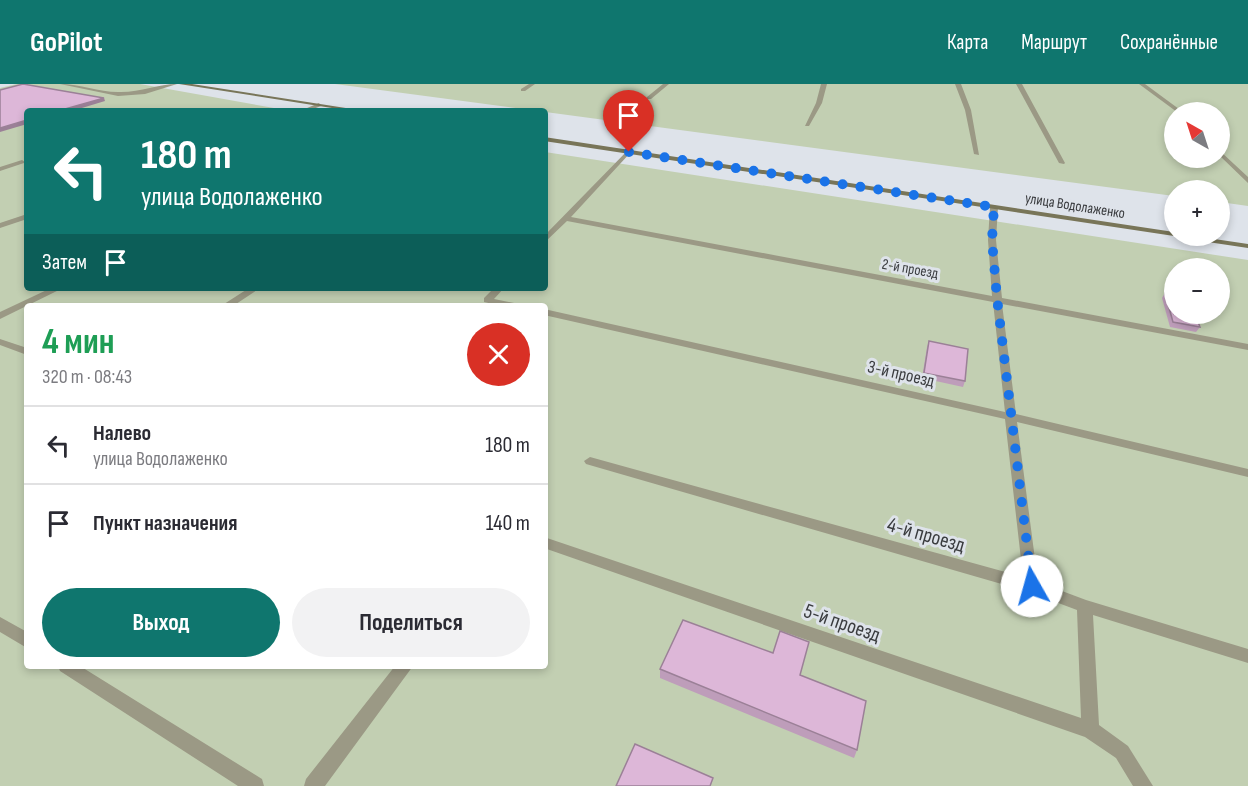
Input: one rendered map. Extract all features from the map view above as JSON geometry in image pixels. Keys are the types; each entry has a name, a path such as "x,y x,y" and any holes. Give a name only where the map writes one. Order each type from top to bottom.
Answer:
{"main road":[{"path":"182,84 340,108"},
{"name":"улица Водолаженко","path":"548,140 1164,232"},
{"path":"1230,243 1248,246"}],"street":[{"path":"63,84 118,94 145,92 174,84"},
{"path":"523,90 532,84"},
{"path":"649,98 666,84"},
{"path":"807,125 819,103 824,84"},
{"path":"958,84 968,110 977,154"},
{"path":"1019,84 1062,164"},
{"path":"1142,84 1166,102"},
{"path":"311,108 319,105"},
{"path":"548,237 629,152"},
{"path":"0,169 22,162"},
{"path":"1230,163 1248,181"},
{"path":"994,207 992,240 997,298 1032,586"},
{"path":"0,226 24,217"},
{"name":"2-й проезд","path":"567,219 1248,347"},
{"path":"27,303 52,291"},
{"path":"231,303 250,291"},
{"path":"496,291 487,300 502,303"},
{"path":"0,316 24,304"},
{"name":"3-й проезд","path":"548,313 1012,417 1248,473"},
{"path":"0,342 24,351"},
{"name":"4-й проезд","path":"590,461 1032,586 1085,606 1248,656"},
{"name":"5-й проезд","path":"548,543 1090,730 1122,752 1144,786"},
{"path":"1085,606 1090,730"},
{"path":"0,624 24,639"},
{"path":"71,669 255,786"},
{"path":"313,786 403,669"}],"green space":[{"path":"17,84 140,84 274,108 24,108 24,291 548,291 548,152 1248,260 1248,786 0,786 0,88"},
{"path":"335,84 1248,84 1248,206 1230,203 1230,180 1164,180 1164,195 548,112 548,108 515,108"}],"building":[{"path":"23,84 104,98 69,108 24,108 24,121 0,128 0,90"},
{"path":"1184,324 1199,324 1200,327"},
{"path":"929,341 968,349 965,381 924,373"},
{"path":"683,620 773,653 780,631 809,642 800,675 866,701 857,750 660,669"},
{"path":"635,744 713,778 710,786 616,786"}],"route":[{"path":"629,152 994,207 992,240 997,298 1032,586"}]}
